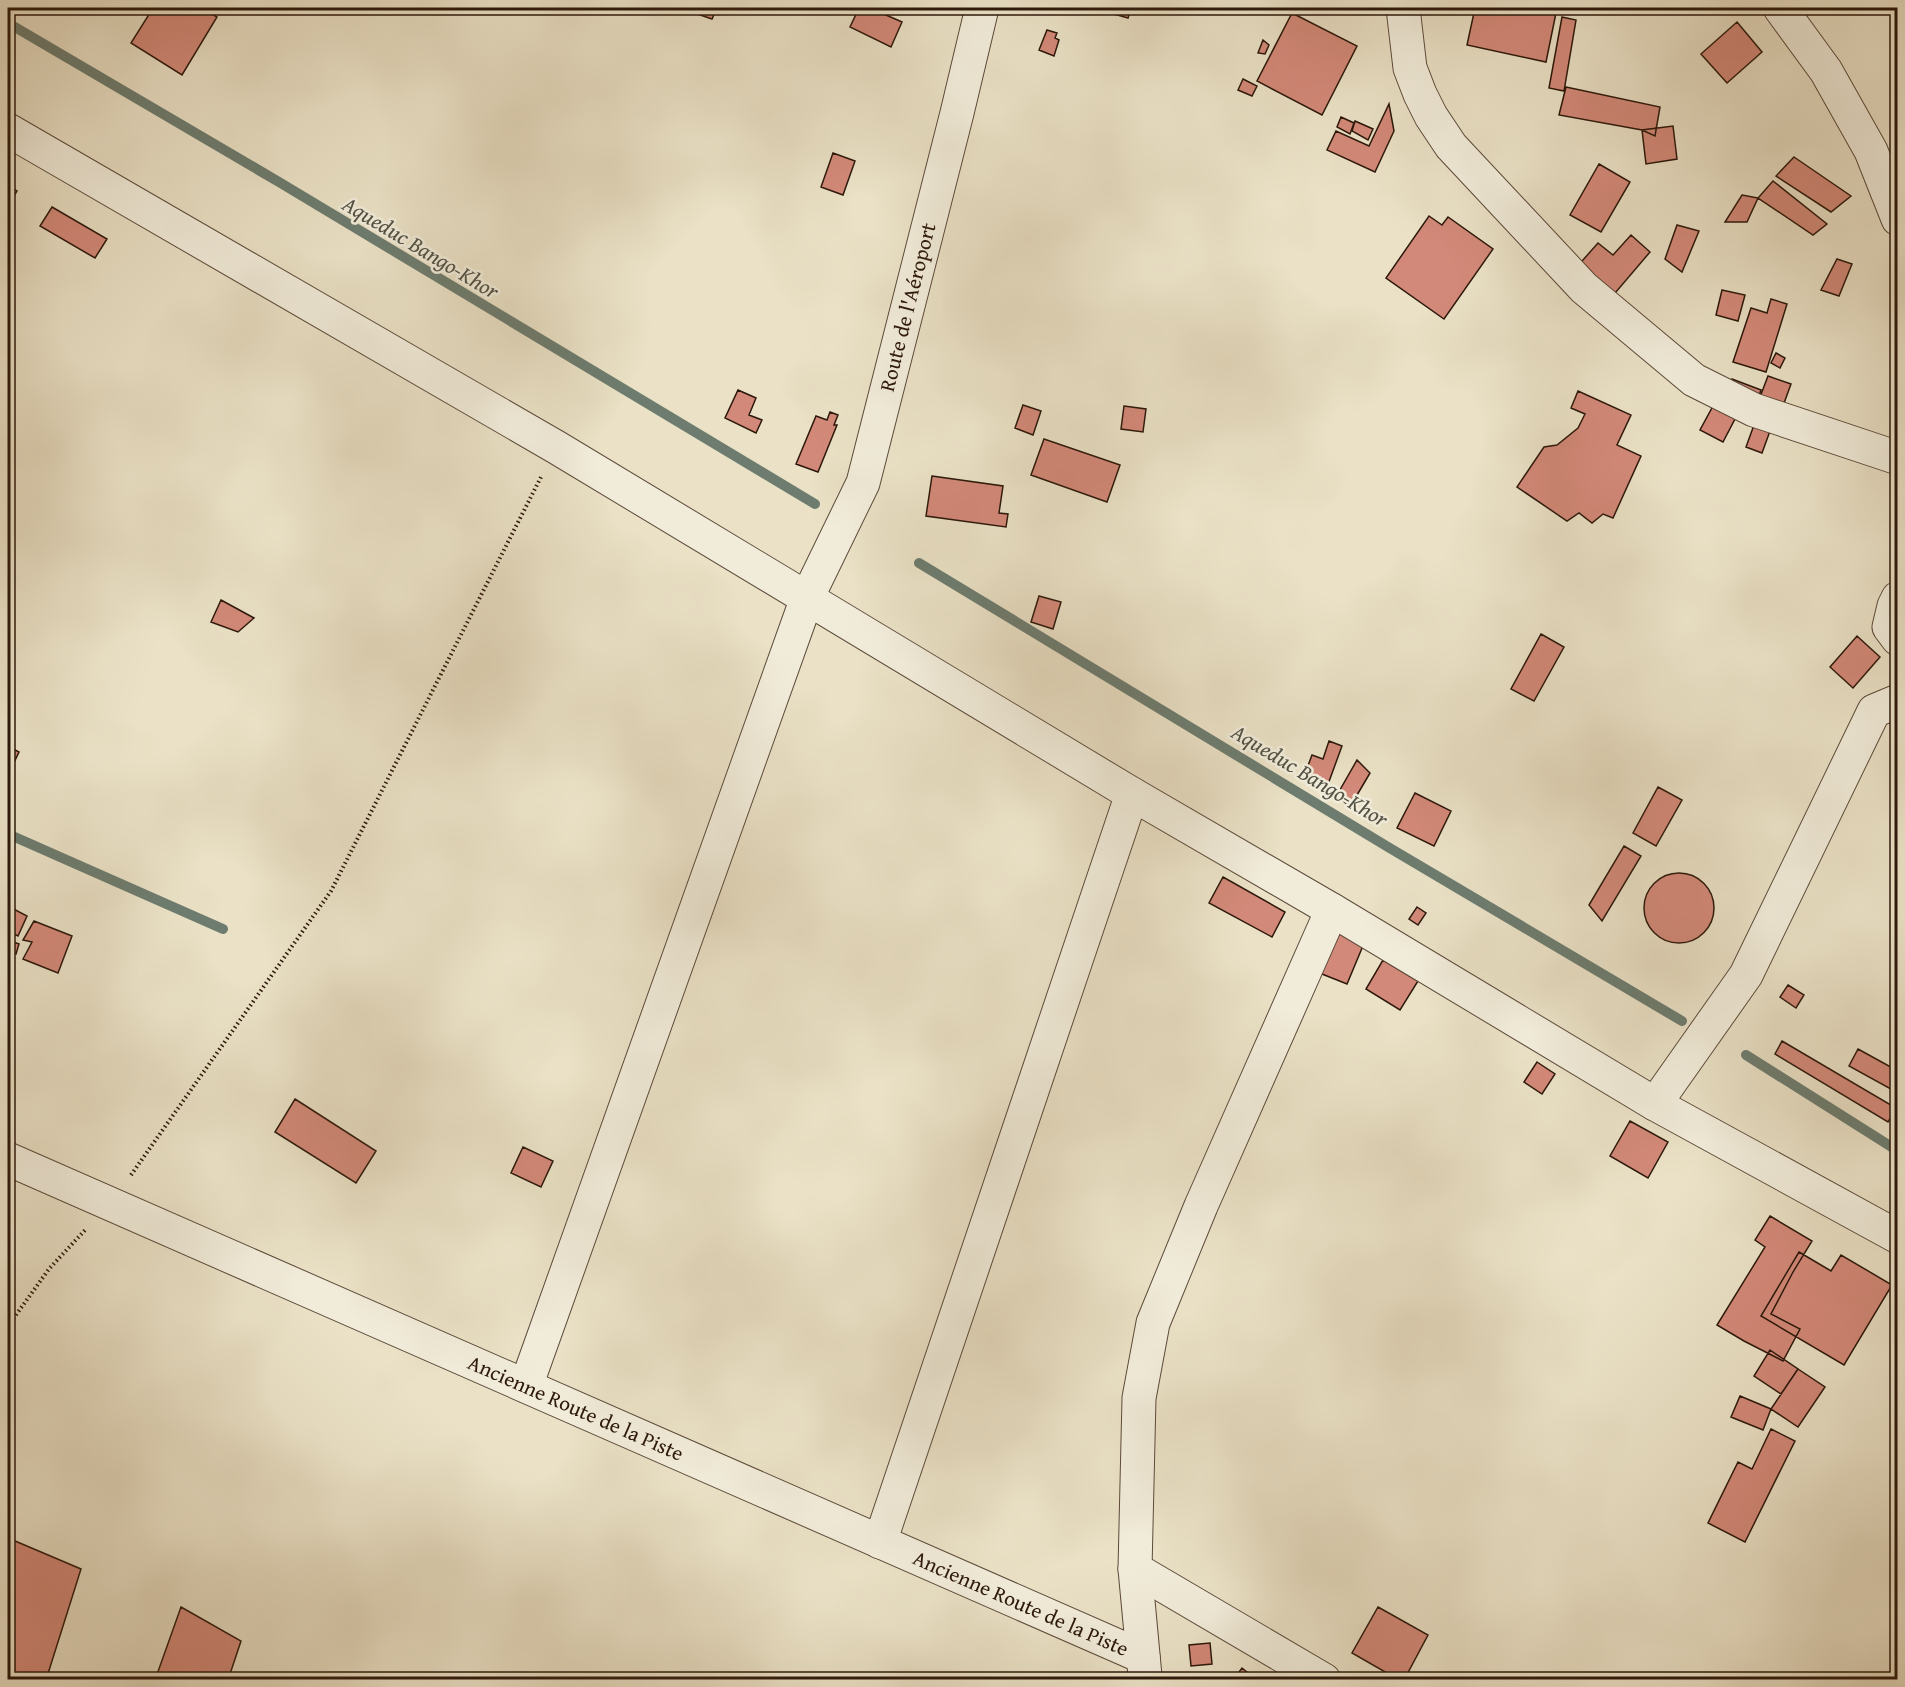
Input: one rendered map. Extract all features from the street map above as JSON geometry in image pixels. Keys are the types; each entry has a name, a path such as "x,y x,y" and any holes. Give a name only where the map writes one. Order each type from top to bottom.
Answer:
{"street":[{"name":"Route de l'Aéroport","path":"526,1386 807,598 863,483 981,8"},
{"path":"1403,8 1410,68 1431,116 1451,146 1584,288 1694,380 1754,410 1898,458"},
{"path":"1780,8 1826,71 1871,151 1898,219"},
{"path":"8,130 556,447 1132,794 1332,910 1655,1104 1898,1237"},
{"path":"1898,598 1889,627 1898,639"},
{"path":"1655,1104 1746,975 1874,711 1898,701"},
{"path":"880,1542 1132,794"},
{"path":"1145,1668 1135,1569 1139,1398 1153,1323 1201,1206 1332,910"},
{"name":"Ancienne Route de la Piste","path":"8,1159 880,1542 1145,1668"},
{"path":"1135,1569 1324,1680"}],"path":[{"path":"8,1326 50,1269 110,1204 331,891 556,447"}],"building":[{"path":"153,8 202,8 217,17 182,75 131,43"},
{"path":"680,8 717,8 712,19"},
{"path":"859,8 870,8 902,22 891,47 850,27"},
{"path":"1116,8 1131,9 1128,18 1114,14"},
{"path":"1475,8 1557,8 1546,62 1467,45"},
{"path":"1292,13 1357,46 1322,115 1257,81"},
{"path":"1562,17 1576,20 1564,91 1549,88"},
{"path":"1737,22 1762,52 1727,83 1701,54"},
{"path":"1047,30 1057,33 1055,38 1059,40 1054,56 1039,50"},
{"path":"1263,40 1269,45 1265,54 1258,53"},
{"path":"1243,79 1257,86 1252,96 1238,90"},
{"path":"1566,87 1660,107 1655,136 1642,130 1559,115"},
{"path":"1389,104 1394,131 1375,172 1327,150 1336,131 1369,146"},
{"path":"1341,117 1354,123 1350,134 1337,127"},
{"path":"1355,121 1373,129 1368,140 1352,131"},
{"path":"1673,126 1677,159 1646,164 1642,130"},
{"path":"833,153 855,161 843,195 821,187"},
{"path":"1794,157 1851,196 1831,212 1776,176"},
{"path":"1599,164 1630,182 1601,232 1570,215"},
{"path":"1773,181 1827,224 1813,235 1758,198"},
{"path":"8,185 17,191 8,206"},
{"path":"1742,195 1758,198 1747,222 1725,222"},
{"path":"52,207 107,239 95,258 40,226"},
{"path":"1429,216 1442,225 1448,217 1493,249 1444,319 1386,278"},
{"path":"1677,225 1699,231 1682,272 1665,259"},
{"path":"1631,235 1650,252 1610,299 1575,269 1598,243 1613,255"},
{"path":"1837,259 1852,264 1839,296 1821,290"},
{"path":"1722,290 1745,295 1738,321 1716,315"},
{"path":"1771,299 1787,304 1766,372 1733,362 1751,308 1767,313"},
{"path":"1776,353 1785,358 1780,368 1771,363"},
{"path":"1768,376 1791,384 1783,406 1760,397"},
{"path":"1732,379 1761,390 1755,406 1726,395"},
{"path":"738,390 756,398 749,415 762,420 756,433 725,418"},
{"path":"1578,391 1631,415 1617,445 1641,456 1613,518 1603,514 1592,523 1579,513 1567,521 1517,487 1544,447 1557,445 1578,428 1585,414 1571,408"},
{"path":"1023,405 1041,411 1033,435 1015,428"},
{"path":"1124,406 1146,409 1143,432 1121,429"},
{"path":"1713,406 1736,417 1723,442 1700,430"},
{"path":"830,412 838,415 834,425 837,425 818,472 796,464 816,416 827,420"},
{"path":"1754,425 1770,431 1762,453 1746,447"},
{"path":"1044,439 1120,465 1107,502 1031,475"},
{"path":"932,476 1003,486 999,513 1008,514 1006,527 926,516"},
{"path":"1039,596 1061,602 1053,629 1031,622"},
{"path":"221,600 254,618 238,632 211,622"},
{"path":"1541,634 1564,647 1534,701 1511,689"},
{"path":"1857,636 1880,657 1853,688 1830,667"},
{"path":"1329,741 1342,746 1327,787 1303,779 1312,755 1323,759"},
{"path":"8,746 19,752 8,775"},
{"path":"1357,760 1370,773 1350,807 1337,795"},
{"path":"1658,787 1682,800 1656,846 1633,833"},
{"path":"1415,793 1451,811 1434,846 1397,828"},
{"path":"1624,846 1641,856 1602,921 1589,905"},
{"path":"1679,873 1692,876 1704,883 1711,895 1714,908 1711,921 1704,933 1692,940 1679,943 1666,940 1654,933 1647,921 1644,908 1647,895 1654,883 1666,876"},
{"path":"1223,877 1285,912 1272,937 1209,903"},
{"path":"8,906 27,916 18,936 8,931"},
{"path":"1417,907 1426,913 1418,925 1409,919"},
{"path":"34,921 72,936 58,973 23,959 32,942 23,940"},
{"path":"1320,923 1365,941 1347,984 1302,966"},
{"path":"8,940 19,944 16,954 8,951"},
{"path":"1383,960 1418,981 1400,1010 1366,989"},
{"path":"1788,985 1804,995 1796,1008 1780,997"},
{"path":"1782,1041 1896,1108 1888,1122 1775,1054"},
{"path":"1858,1049 1898,1071 1898,1093 1849,1066"},
{"path":"1537,1062 1555,1074 1542,1094 1524,1082"},
{"path":"295,1099 376,1151 356,1183 275,1132"},
{"path":"1630,1121 1668,1142 1648,1178 1610,1156"},
{"path":"523,1147 553,1161 541,1187 511,1173"},
{"path":"1770,1216 1812,1241 1771,1314 1800,1329 1783,1361 1717,1325 1765,1247 1755,1240"},
{"path":"1799,1252 1831,1271 1841,1255 1892,1285 1844,1365 1761,1316"},
{"path":"1770,1350 1798,1369 1781,1394 1754,1376"},
{"path":"1798,1369 1825,1387 1798,1427 1771,1409"},
{"path":"1740,1396 1771,1409 1763,1430 1731,1417"},
{"path":"1771,1429 1795,1441 1745,1542 1708,1523 1738,1462 1752,1469"},
{"path":"8,1538 81,1569 46,1680 8,1680"},
{"path":"181,1607 241,1641 228,1680 155,1680"},
{"path":"1378,1607 1428,1635 1404,1680 1399,1680 1352,1653"},
{"path":"1210,1643 1212,1664 1191,1666 1189,1645"},
{"path":"1242,1668 1257,1680 1233,1680"}],"waterway":[{"name":"Aqueduc Bango-Khor","path":"8,23 279,182 815,504"},
{"name":"Aqueduc Bango-Khor","path":"919,563 1388,847 1682,1021"},
{"path":"8,834 223,929"},
{"name":"Aqueduc Bango-Khor","path":"1746,1055 1898,1151"}]}
